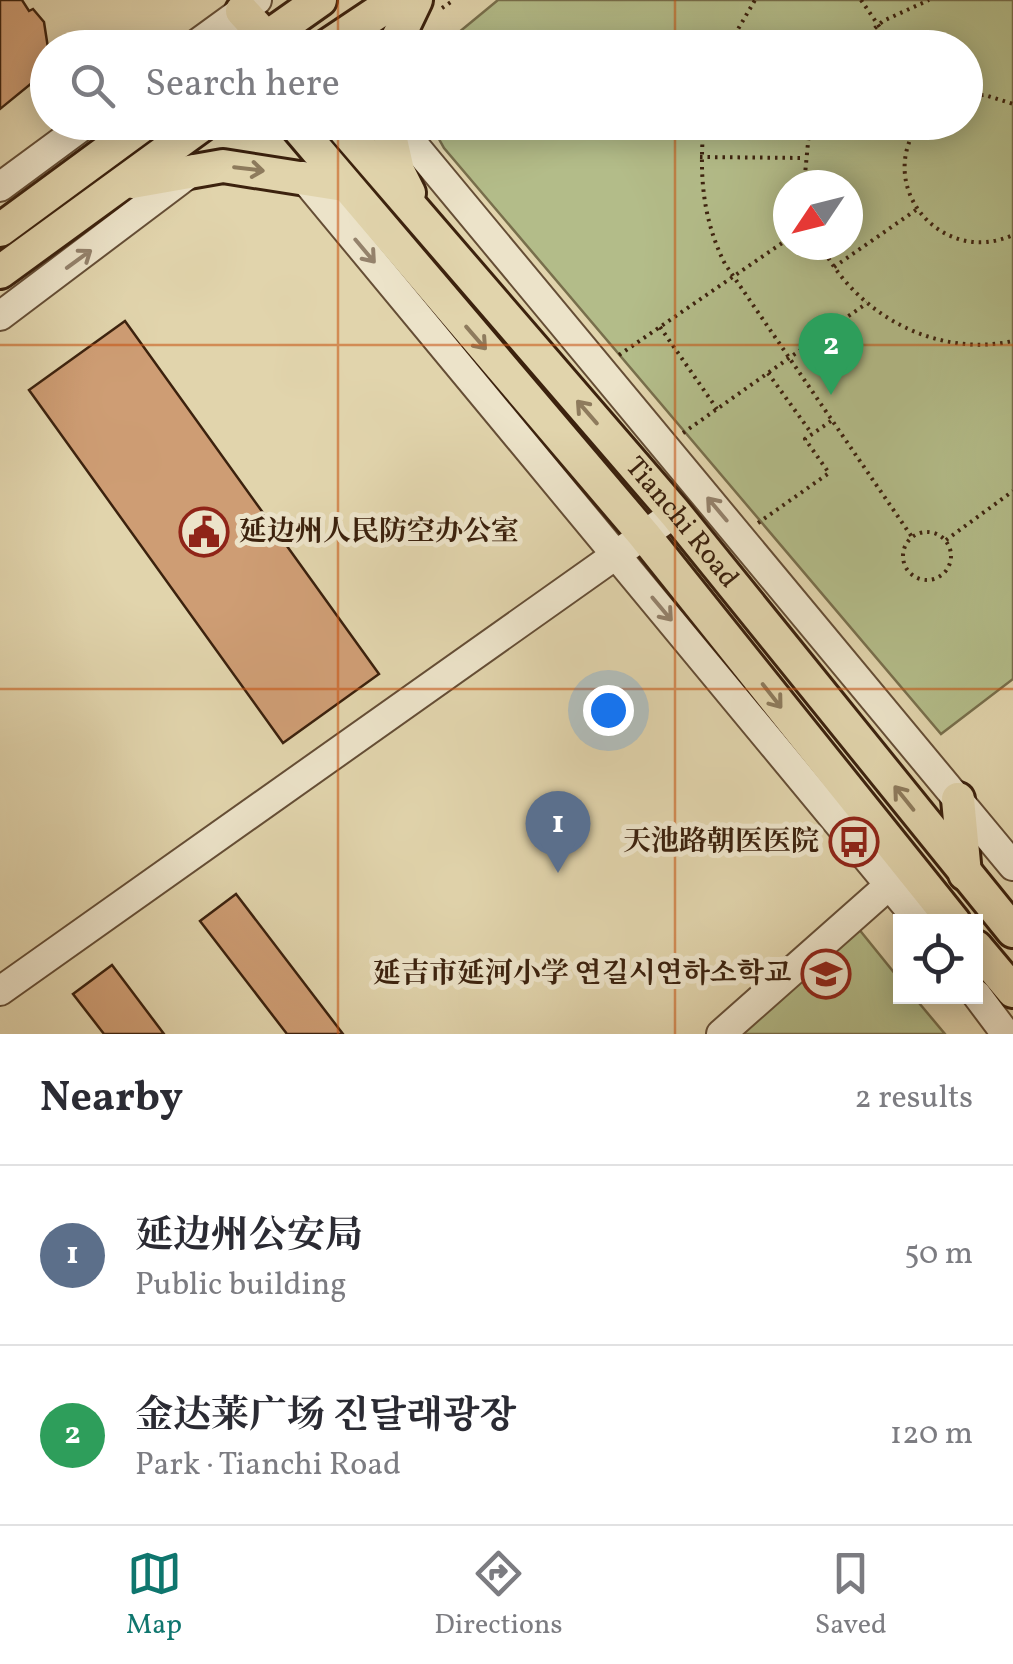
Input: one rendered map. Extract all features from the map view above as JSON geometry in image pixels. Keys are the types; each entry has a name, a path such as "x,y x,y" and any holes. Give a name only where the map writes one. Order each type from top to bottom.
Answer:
{"main road":[{"path":"279,30 320,0"},
{"path":"244,4 254,30"},
{"path":"370,30 403,17"},
{"path":"0,230 122,140"},
{"path":"0,272 180,140"},
{"name":"Tianchi Road","path":"308,140 644,535 899,876 944,914"},
{"name":"Tianchi Road","path":"353,140 676,513 1013,930"},
{"path":"391,140 398,170 424,224"},
{"path":"118,184 223,166 344,184"},
{"path":"958,799 965,874"},
{"path":"983,955 1013,991"}],"street":[{"path":"403,17 435,0"},
{"path":"213,30 244,4"},
{"path":"0,187 64,140"},
{"name":"Tianchi Road","path":"410,140 1013,866"},
{"path":"0,316 141,214 196,168"},
{"name":"Tianchi Road","path":"302,176 616,555 899,876 916,914"},
{"path":"0,992 676,513"},
{"path":"721,1034 899,876"},
{"path":"983,1003 1006,1034"}],"path":[{"path":"737,30 755,0"},
{"path":"861,0 881,30"},
{"path":"872,30 929,0"},
{"path":"983,95 1013,104"},
{"path":"702,140 700,158 713,240 733,276 912,537"},
{"path":"803,170 806,140"},
{"path":"913,140 904,164 906,188 916,210 932,228 953,239 988,243 1013,235"},
{"path":"700,158 803,158"},
{"path":"834,267 916,210"},
{"path":"614,359 773,249"},
{"path":"830,260 866,303 922,335 977,345 1013,341"},
{"path":"679,436 866,303"},
{"path":"660,327 716,410"},
{"path":"768,373 812,434"},
{"path":"755,525 829,473 806,439 832,420"},
{"path":"946,540 1013,491"},
{"path":"926,532 946,540 952,556 947,571 925,581 910,574 903,559 912,537 926,532"}],"green space":[{"path":"498,0 1013,0 1013,679 941,734 440,140 983,140 983,30 462,30"},
{"path":"858,928 893,971 893,1004 920,1004 945,1034 730,1034"}],"building":[{"path":"0,0 22,0 44,22 45,30 30,30 30,85 0,109"},
{"name":"延边州人民防空办公室","path":"125,321 379,674 283,743 29,390"},
{"path":"236,894 343,1034 287,1034 200,921"},
{"path":"112,965 164,1034 104,1034 73,994"}],"place":[{"name":"金达莱广场 진달래광장","path":"831,395"},
{"name":"延边州人民防空办公室","path":"204,532"},
{"name":"天池路朝医医院","path":"854,842"},
{"name":"延边州公安局","path":"558,873"},
{"name":"延吉市延河小学 연길시연하소학교","path":"826,974"}]}
